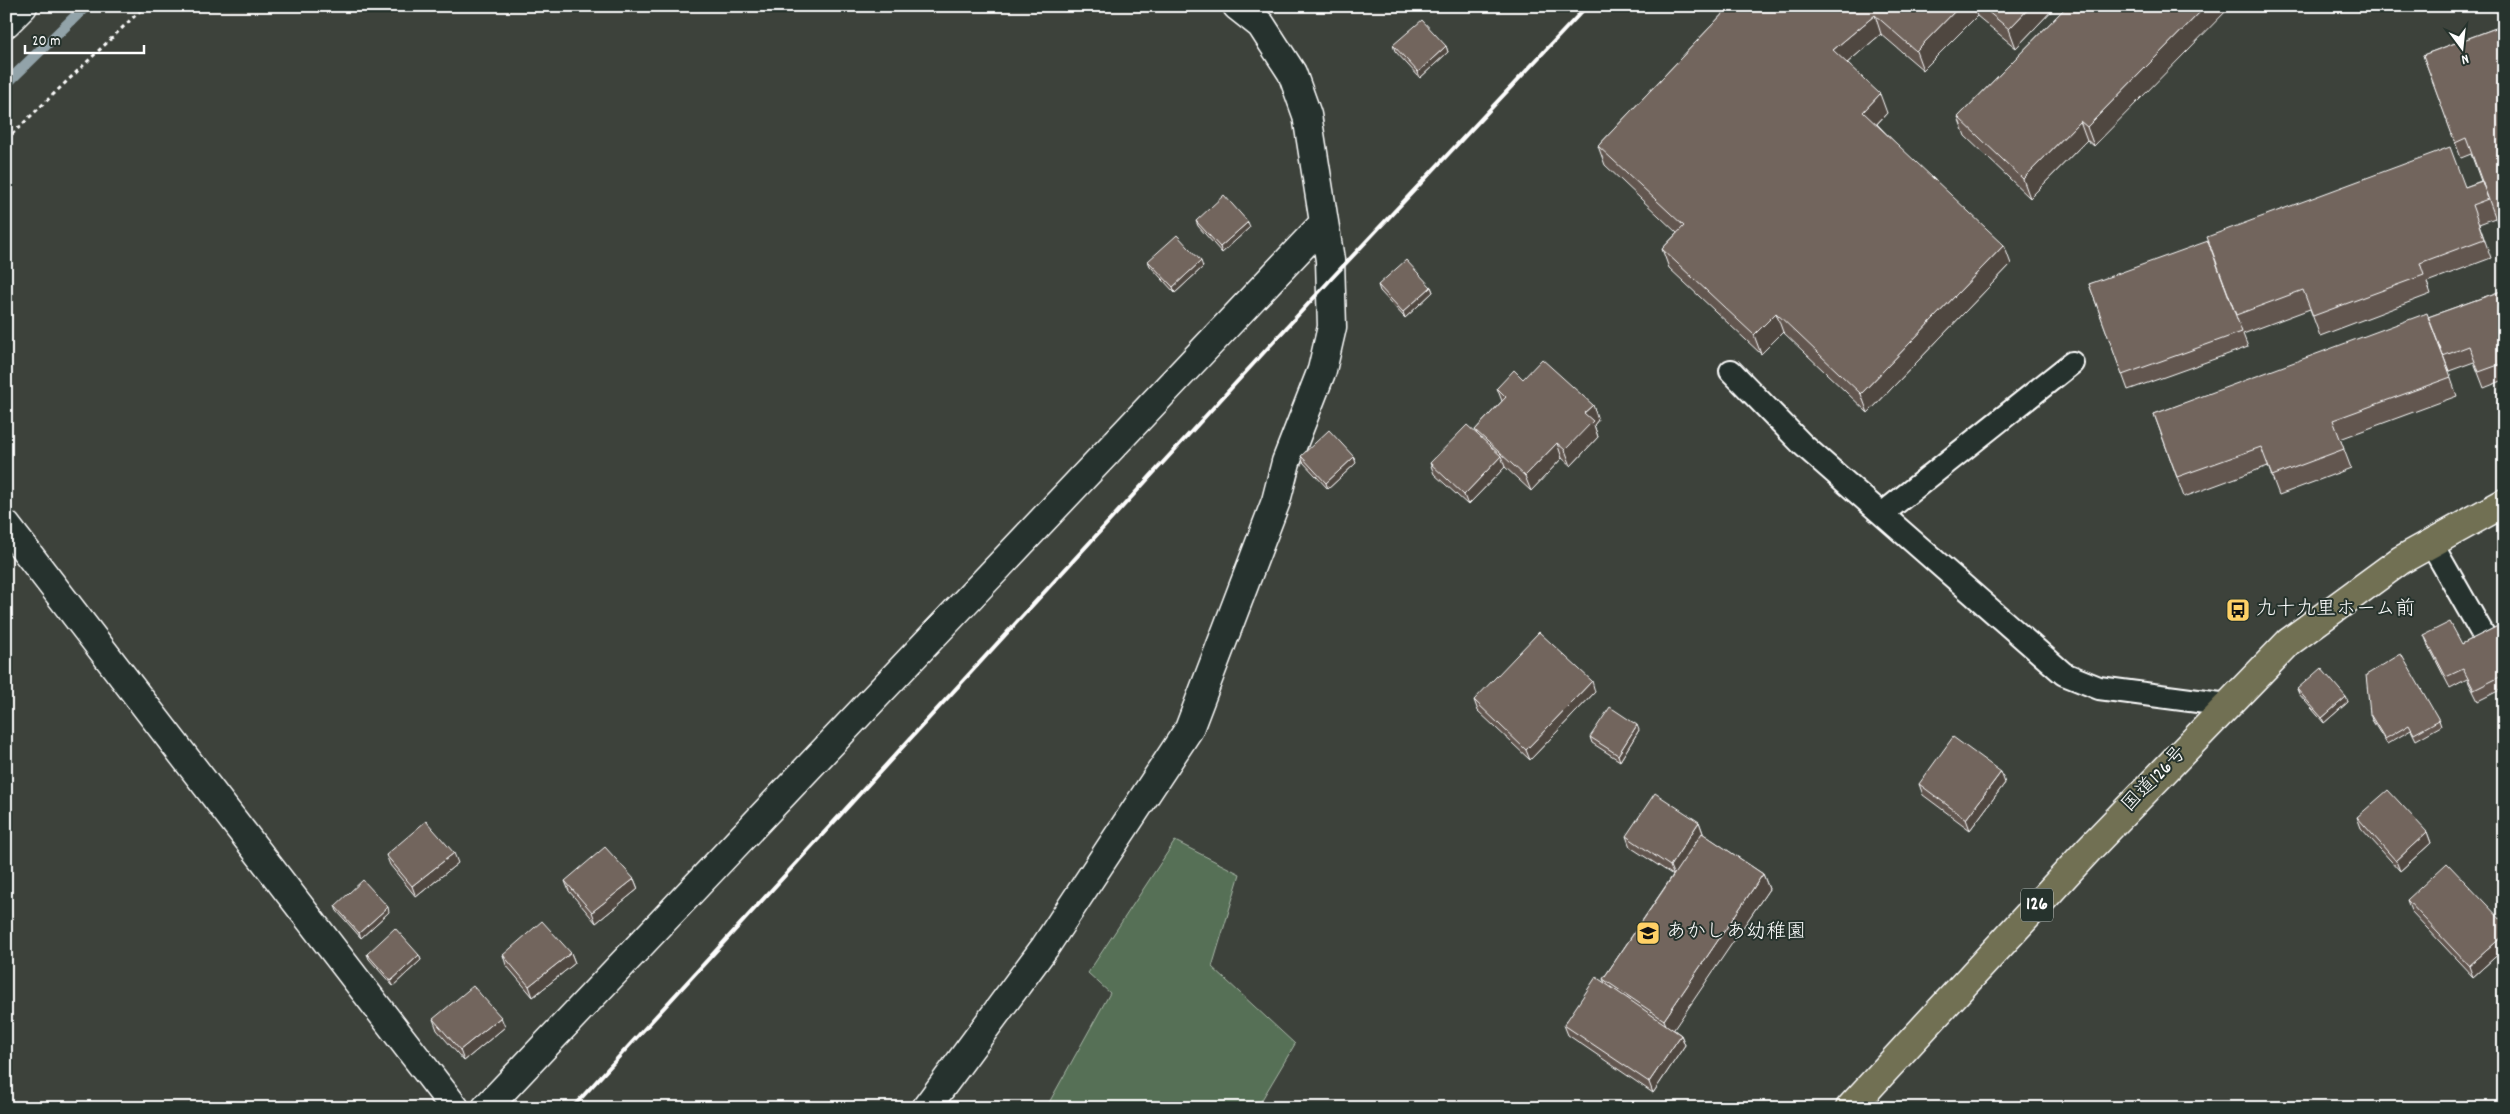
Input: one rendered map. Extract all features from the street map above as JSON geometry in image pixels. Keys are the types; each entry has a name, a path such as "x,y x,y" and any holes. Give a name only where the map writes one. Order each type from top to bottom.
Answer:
{"highway":[{"name":"国道126号","path":"1850,1108 2089,849 2289,642 2401,560 2504,503"}],"street":[{"path":"6,23 23,6"},
{"path":"926,1108 1045,947 1189,729 1276,501 1286,462 1322,370 1332,328 1330,260 1307,115 1292,73 1261,25 1237,6"},
{"path":"486,1108 1324,223"},
{"path":"6,526 455,1108"}],"lane":[{"path":"1882,514 2072,363"},
{"path":"1731,371 1802,444 2064,674 2099,688 2228,705"},
{"path":"2431,543 2488,643"}],"path":[{"path":"6,140 145,6"}],"green space":[{"path":"1175,841 1240,874 1212,967 1295,1044 1257,1108 1046,1108 1110,993 1088,973"}],"building":[{"path":"1730,6 1960,6 1916,51 1875,15 1833,50 1880,94 1863,112 2004,245 1861,394 1776,313 1754,335 1662,249 1684,226 1598,146"},
{"path":"1981,6 2031,6 2009,29"},
{"path":"2067,6 2206,6 2087,127 2080,121 2023,179 1958,117"},
{"path":"1422,20 1446,46 1418,72 1393,45"},
{"path":"2504,25 2504,241 2466,138 2455,143 2423,55"},
{"path":"2450,147 2465,187 2482,181 2488,199 2472,205 2484,239 2420,263 2424,275 2313,316 2303,290 2236,315 2207,237"},
{"path":"1224,195 1248,222 1220,247 1196,221"},
{"path":"1177,235 1201,261 1173,287 1148,261"},
{"path":"2208,241 2242,332 2122,375 2089,284"},
{"path":"1406,260 1431,287 1403,312 1378,285"},
{"path":"2504,290 2504,363 2479,372 2469,346 2443,356 2428,317"},
{"path":"2427,313 2451,377 2333,420 2344,449 2272,476 2261,447 2177,477 2154,414"},
{"path":"1542,359 1593,405 1584,413 1593,421 1565,450 1557,443 1525,476 1475,430 1506,397 1497,388 1514,370 1523,379"},
{"path":"1467,425 1501,456 1464,495 1430,463"},
{"path":"1329,430 1354,457 1326,483 1301,456"},
{"path":"2450,622 2462,644 2504,623 2504,675 2474,690 2463,669 2446,677 2424,635"},
{"path":"1539,632 1592,681 1526,750 1474,700"},
{"path":"2401,654 2439,720 2414,734 2409,725 2385,739 2370,714 2366,675"},
{"path":"2321,668 2346,697 2322,718 2297,689"},
{"path":"1610,707 1637,725 1618,755 1590,737"},
{"path":"1953,737 2001,772 1966,819 1919,784"},
{"path":"2388,790 2427,832 2396,861 2357,817"},
{"path":"1655,793 1699,822 1670,866 1626,836"},
{"path":"426,821 454,853 412,886 386,855"},
{"path":"1702,833 1763,874 1664,1020 1603,979"},
{"path":"605,847 634,879 592,912 565,881"},
{"path":"2447,863 2504,923 2504,935 2469,966 2407,900"},
{"path":"363,880 388,907 359,933 335,906"},
{"path":"542,921 571,953 529,986 503,955"},
{"path":"395,928 419,955 391,981 367,954"},
{"path":"1596,977 1681,1035 1649,1082 1564,1025"},
{"path":"473,986 501,1017 460,1050 433,1019"}],"waterway":[{"path":"6,84 86,6"}],"railway":[{"path":"572,1108 1331,279 1587,6"}],"place":[{"name":"九十九里ホーム前","path":"2238,610"},
{"name":"あかしあ幼稚園","path":"1648,933"}]}
